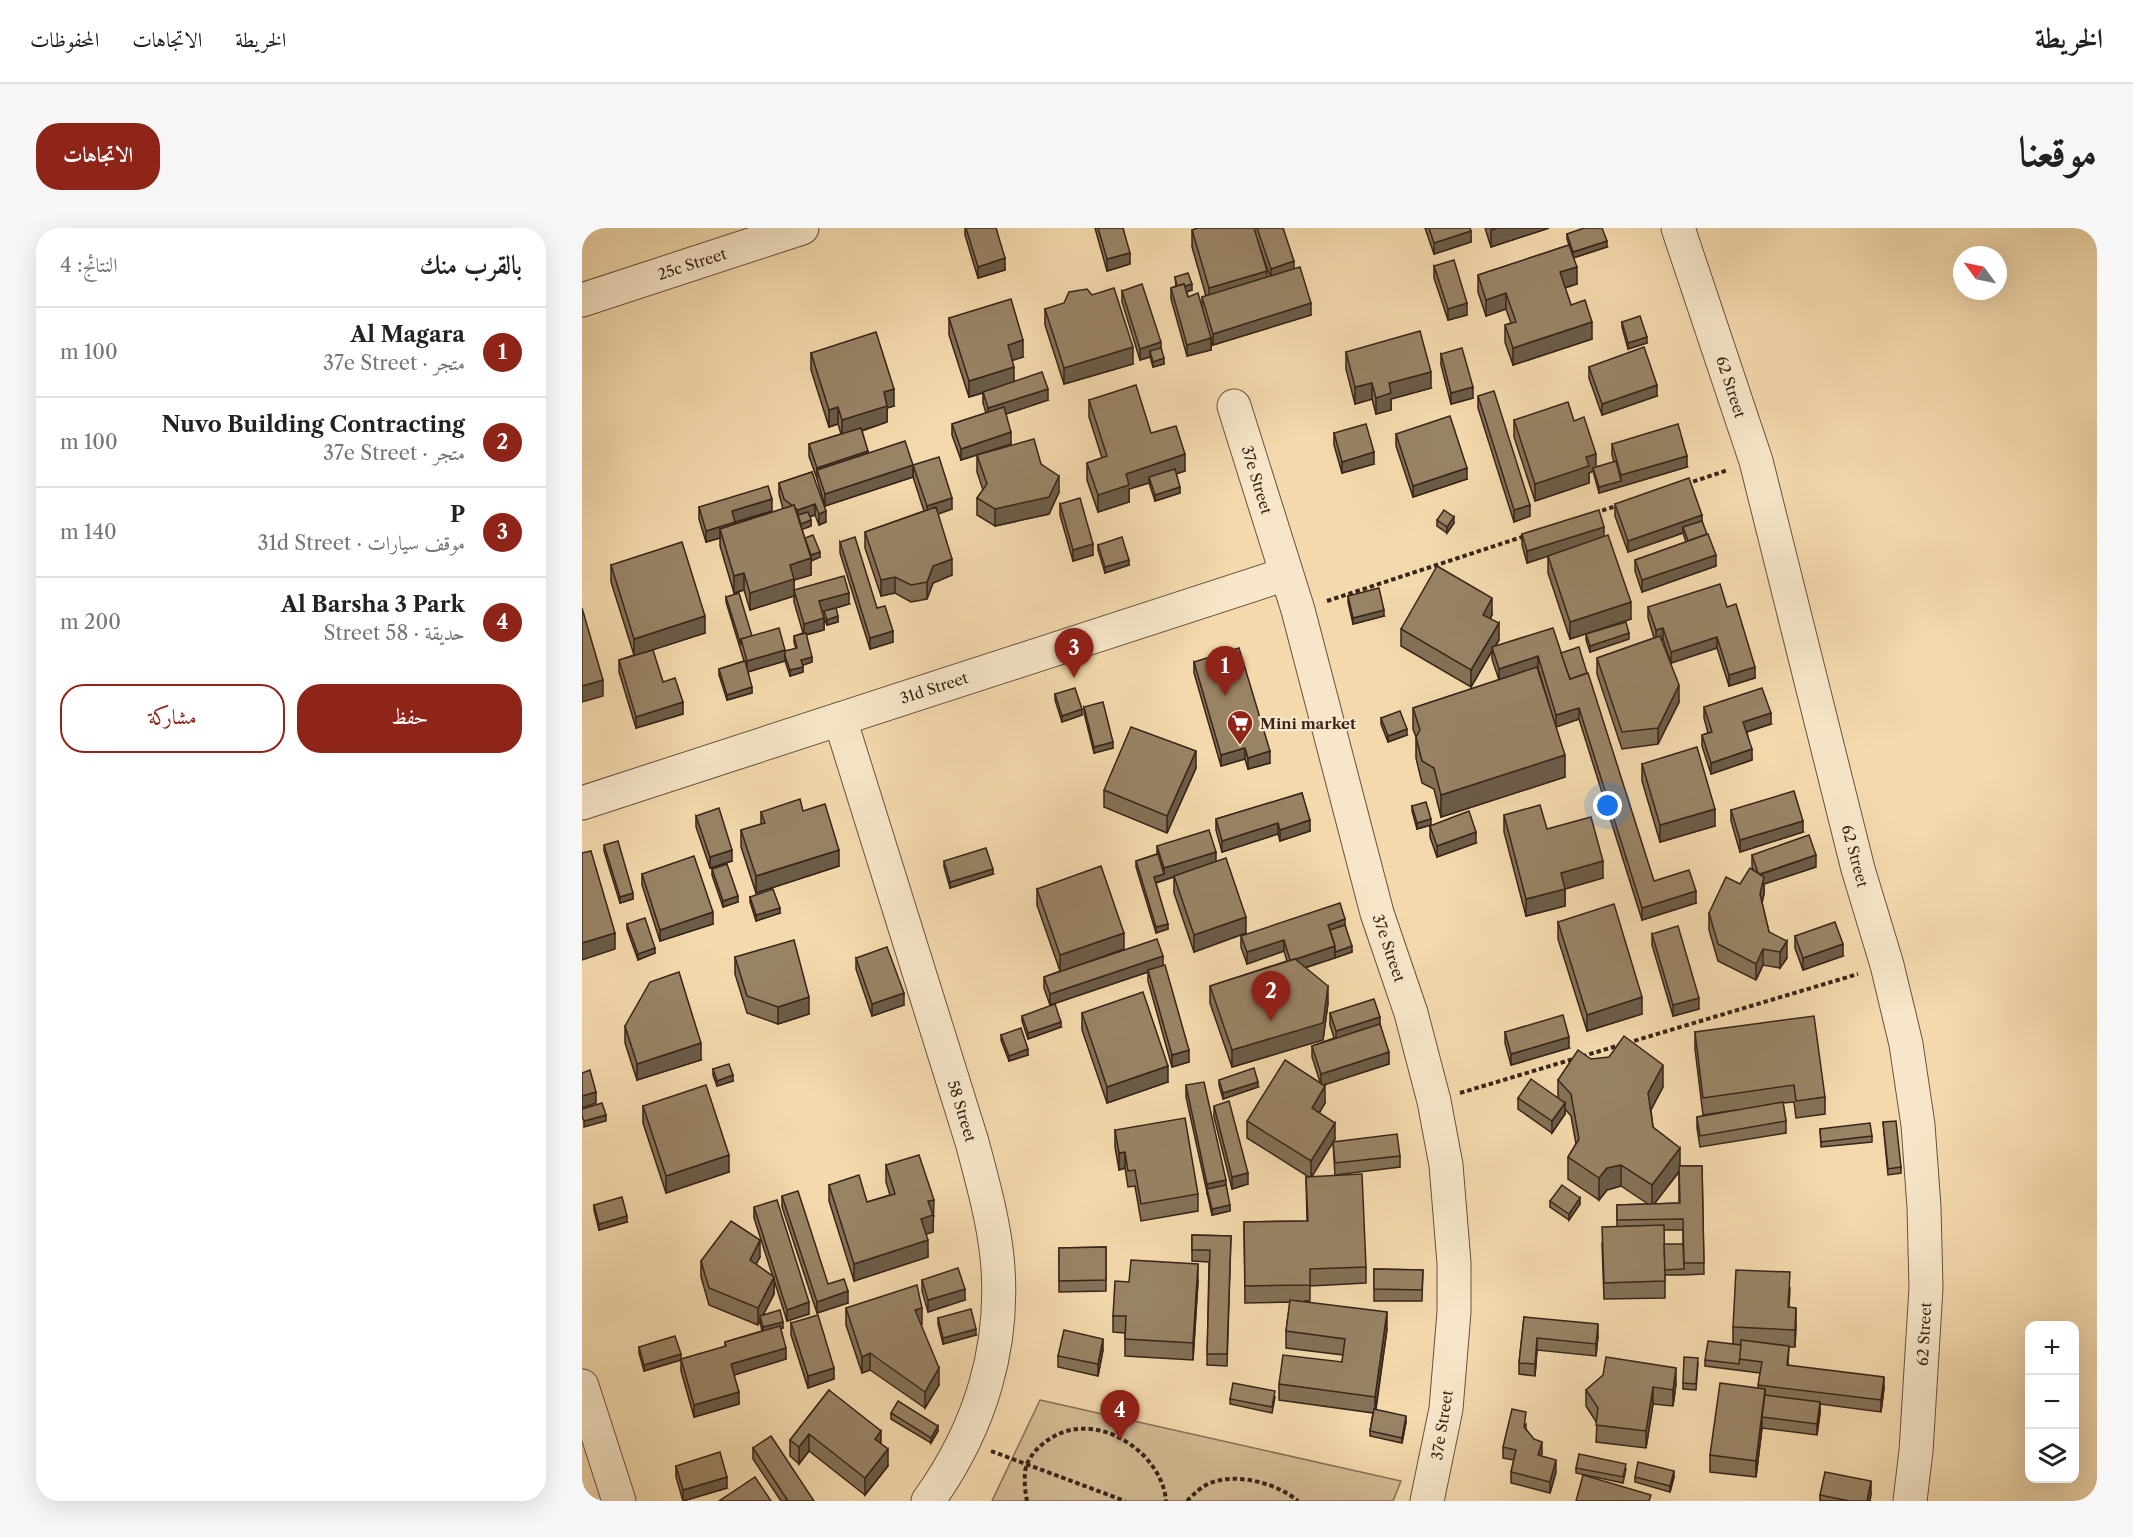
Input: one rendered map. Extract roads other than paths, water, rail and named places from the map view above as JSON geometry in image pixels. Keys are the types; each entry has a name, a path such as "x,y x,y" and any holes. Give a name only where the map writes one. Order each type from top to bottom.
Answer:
{"street":[{"name":"25c Street","path":"582,300 802,228"},
{"name":"62 Street","path":"1678,228 1756,461 1858,868 1887,965 1906,1044 1918,1125 1924,1206 1926,1288 1918,1428 1910,1501"},
{"name":"37e Street","path":"1234,406 1298,610 1377,913 1411,1013 1434,1101 1446,1165 1454,1263 1454,1312 1446,1409 1427,1501"},
{"name":"31d Street","path":"582,803 1286,573"},
{"name":"58 Street","path":"840,719 972,1142 988,1202 997,1255 999,1314 990,1371 982,1399 965,1441 948,1473 928,1501"},
{"path":"582,1386 618,1501"}],"place":[{"name":"P","path":"1074,678"},
{"name":"Al Magara","path":"1225,696"},
{"name":"Mini market","path":"1240,746"},
{"name":"Nuvo Building Contracting","path":"1271,1021"},
{"name":"Al Barsha 3 Park","path":"1120,1440"}]}
